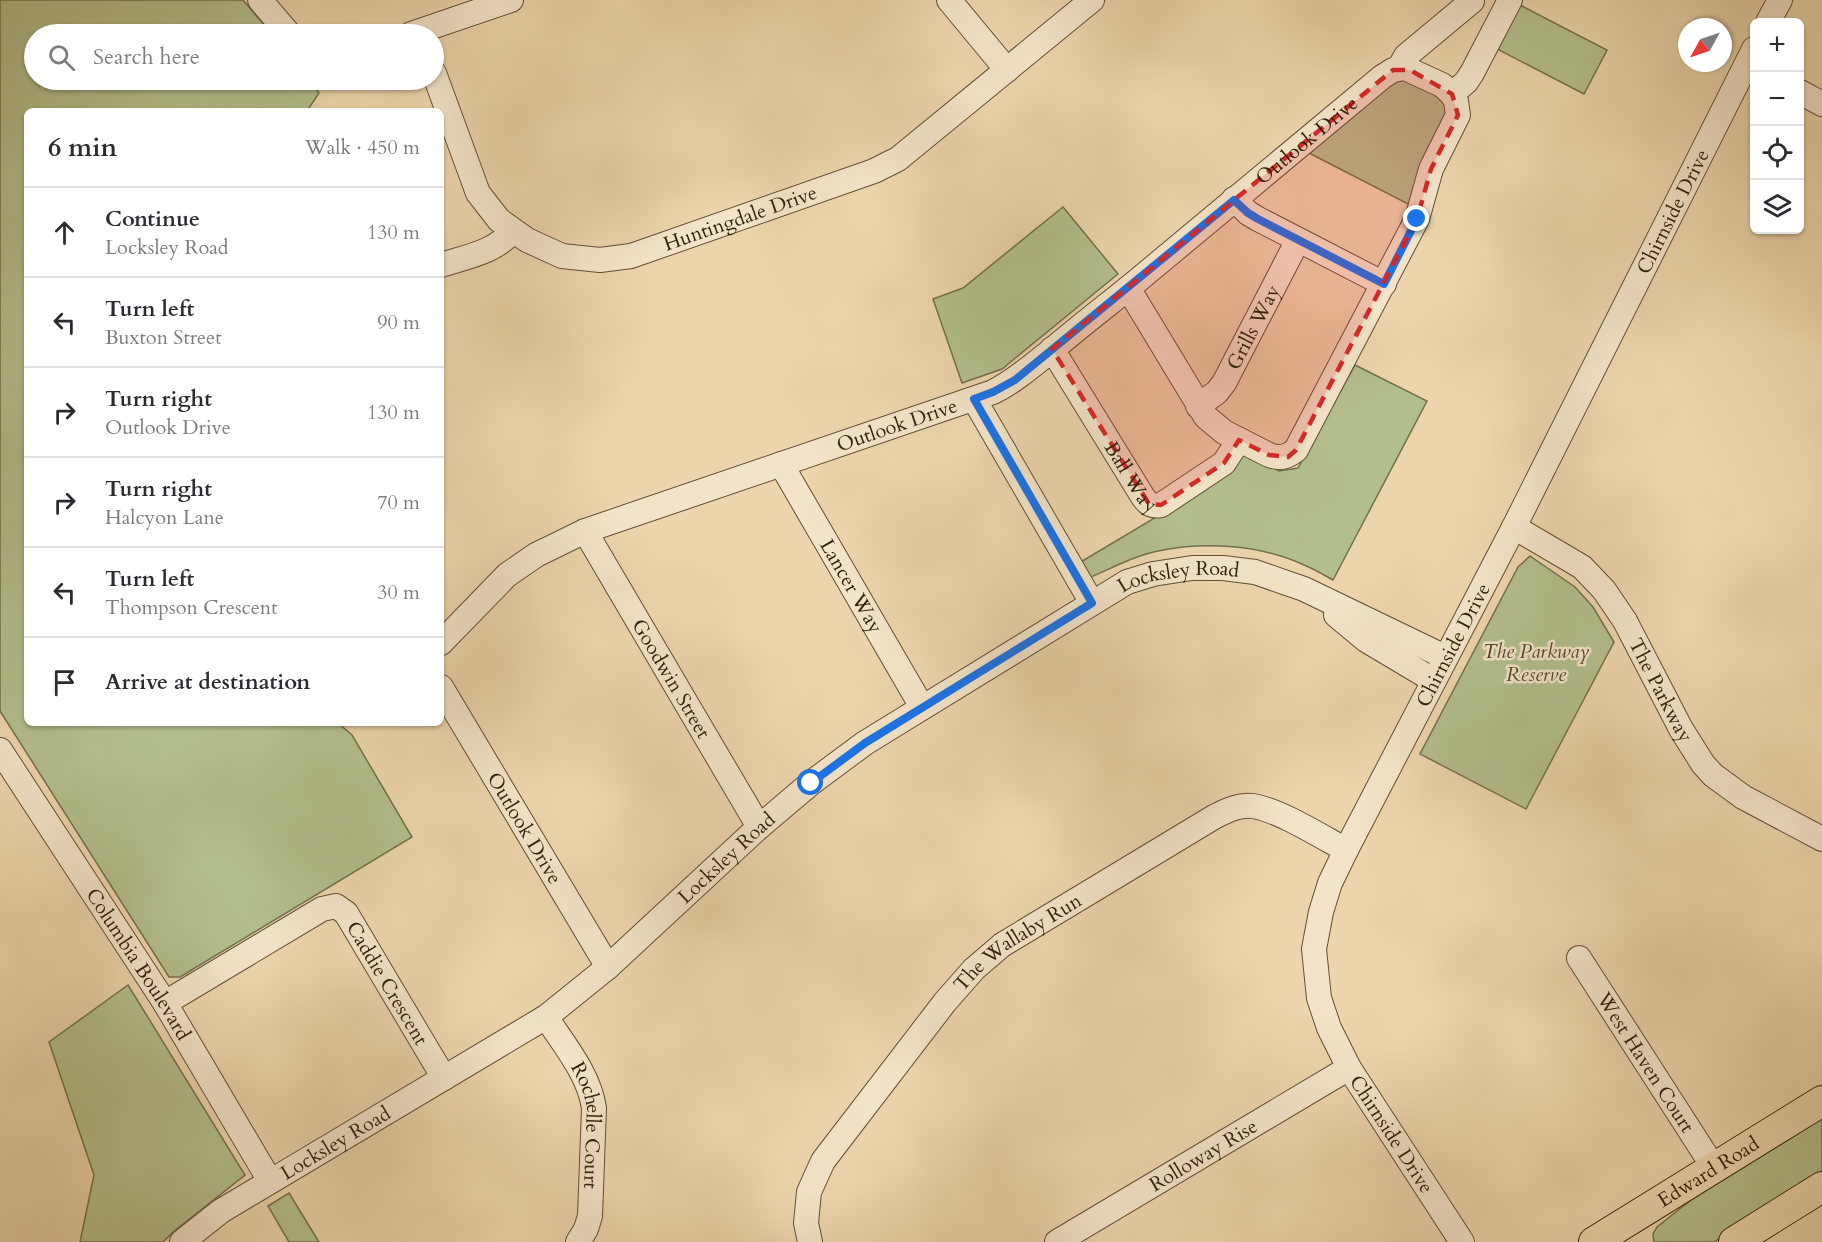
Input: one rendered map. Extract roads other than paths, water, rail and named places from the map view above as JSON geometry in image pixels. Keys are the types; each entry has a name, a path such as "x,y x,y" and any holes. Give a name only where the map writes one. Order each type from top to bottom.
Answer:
{"main road":[{"name":"Edward Road","path":"1594,1242 1632,1232 1714,1168 1822,1101"},
{"path":"1734,1242 1822,1187"}],"street":[{"path":"261,0 281,24"},
{"path":"444,24 511,0"},
{"path":"950,0 1007,70"},
{"name":"Huntingdale Drive","path":"440,90 478,193 499,220 527,240 562,256 600,260 632,256 874,171 898,159 1092,0"},
{"path":"1452,94 1466,82 1472,73 1510,0"},
{"path":"1770,18 1780,0"},
{"name":"Outlook Drive","path":"444,640 507,574 536,555 585,531 974,399 1015,380 1382,77 1399,68 1406,56 1472,1"},
{"name":"Chirnside Drive","path":"1462,1242 1349,1068 1329,1028 1319,998 1314,949 1321,912 1330,883 1346,850 1750,65"},
{"path":"1128,288 1198,406 1214,425 1276,458 1288,456 1296,450 1417,219 1431,169 1458,115 1456,101 1442,85 1404,68 1399,68"},
{"path":"1804,94 1822,104"},
{"path":"1234,200 1258,219 1384,284"},
{"path":"444,264 488,250 503,242 513,231"},
{"name":"Grills Way","path":"1198,406 1217,392 1224,383 1298,240"},
{"name":"Ball Way","path":"1052,349 1149,504 1161,505 1224,463 1239,440"},
{"path":"974,399 1092,603"},
{"name":"Lancer Way","path":"781,464 922,707"},
{"name":"The Parkway","path":"1514,527 1582,567 1604,590 1625,621 1681,729 1702,764 1743,797 1822,839"},
{"name":"Goodwin Street","path":"585,531 759,827"},
{"name":"Locksley Road","path":"182,1242 221,1211 546,1017 608,967 759,827 811,783 865,743 1127,582 1153,574 1192,568 1224,568 1255,572 1304,589 1445,657"},
{"name":"Locksley Road","path":"1304,589 1366,640 1433,680"},
{"name":"Outlook Drive","path":"444,692 608,967"},
{"name":"Columbia Boulevard","path":"0,750 165,1003 270,1181"},
{"name":"The Wallaby Run","path":"810,1242 807,1223 809,1192 823,1161 945,1002 974,969 1002,945 1204,823 1233,808 1252,806 1275,813 1346,850"},
{"name":"Caddie Crescent","path":"165,1003 304,919 322,909 336,906 346,913 444,1078"},
{"name":"West Haven Court","path":"1579,958 1714,1168"},
{"name":"Rochelle Court","path":"546,1017 579,1067 592,1092 594,1108 590,1216 586,1229 578,1242"},
{"name":"Rolloway Rise","path":"1057,1242 1349,1068"}],"park label":[{"name":"The Parkway Reserve","path":"1536,662"}]}
